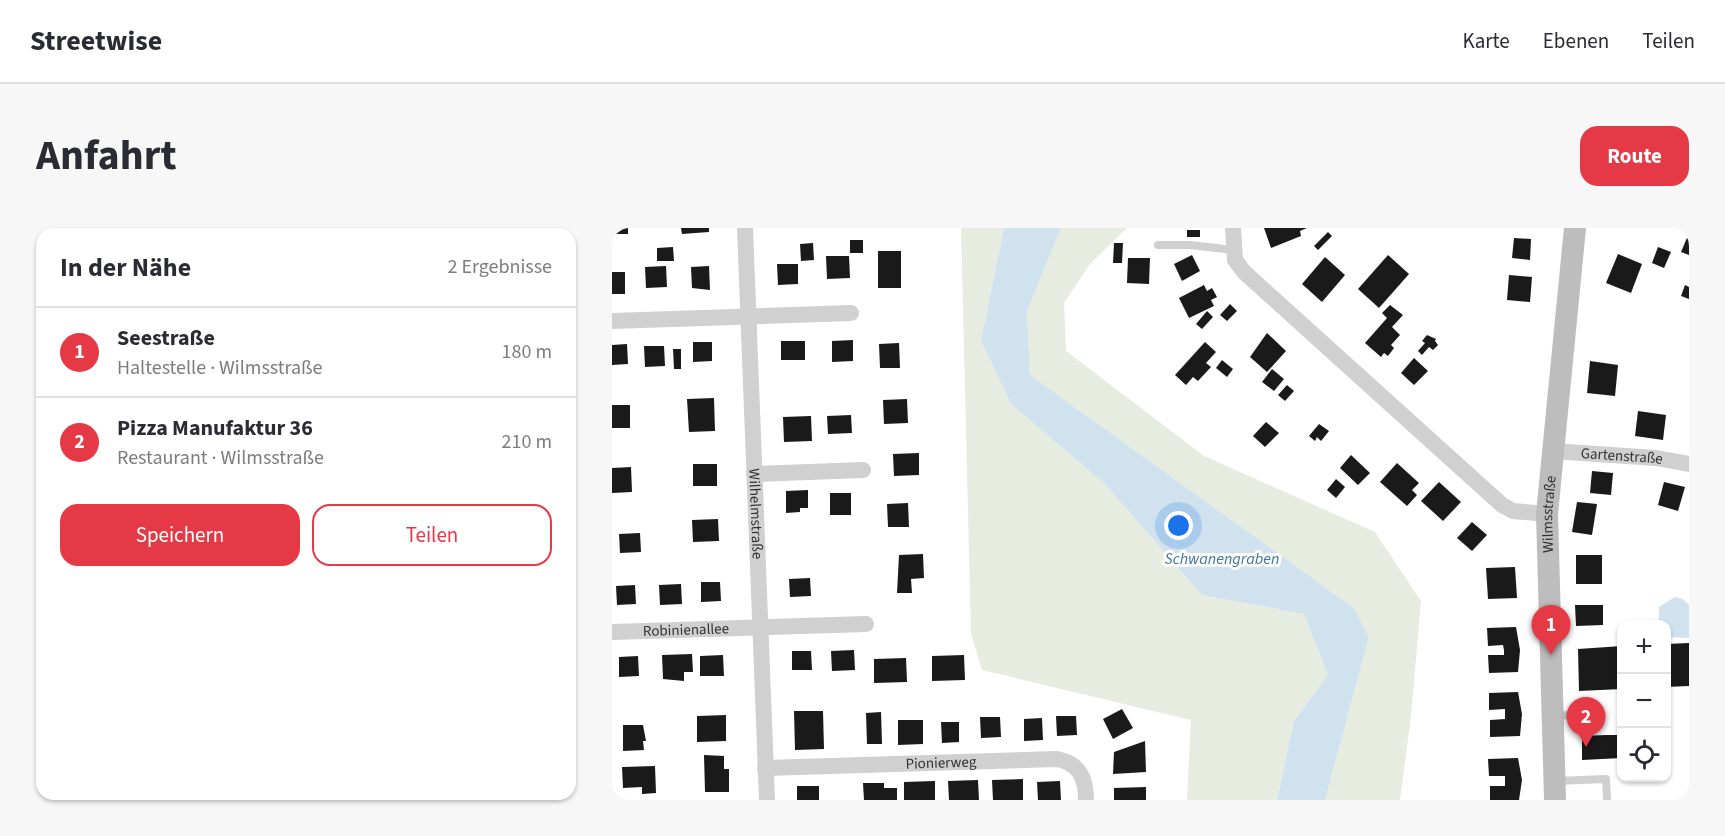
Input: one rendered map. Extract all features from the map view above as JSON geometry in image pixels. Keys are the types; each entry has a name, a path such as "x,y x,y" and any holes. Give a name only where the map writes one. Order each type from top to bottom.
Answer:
{"street":[{"name":"Wilhelmstraße","path":"745,228 767,800"},
{"path":"1233,228 1235,260 1244,272 1502,505 1513,511 1547,514"},
{"name":"Wilmsstraße","path":"1555,790 1547,514 1575,228"},
{"path":"612,321 851,314"},
{"name":"Gartenstraße","path":"1553,451 1656,458 1689,464"},
{"path":"754,474 863,470"},
{"name":"Robinienallee","path":"612,632 866,624"},
{"name":"Pionierweg","path":"765,768 1057,759 1069,761 1077,767 1083,777 1086,800"}],"lane":[{"path":"1158,245 1190,245 1234,250"},
{"path":"1553,716 1582,714"},
{"path":"1555,790 1606,779 1607,800"}],"shaded area":[{"path":"961,228 1004,228 981,339 1011,404 1105,484 1202,595 1304,614 1328,675 1294,721 1277,800 1187,800 1191,720 982,670 971,634"},
{"path":"1061,228 1127,228 1090,264 1064,303 1066,351 1204,456 1375,532 1421,601 1411,716 1400,800 1325,800 1369,637 1354,608 1030,375 1027,311"}],"water":[{"name":"Schwanengraben","path":"1004,228 1061,228 1027,311 1030,375 1354,608 1369,637 1325,800 1277,800 1294,721 1328,675 1304,614 1202,595 1105,484 1011,404 981,340"},
{"path":"1675,597 1683,599 1689,605 1689,638 1671,637 1671,620 1659,620 1659,607"}],"building":[{"path":"612,228 628,228 628,234 612,234"},
{"path":"681,228 709,228 709,232 682,234"},
{"path":"1264,228 1307,228 1300,231 1301,236 1271,248"},
{"path":"1187,230 1200,230 1200,237 1187,237"},
{"path":"1328,232 1332,236 1318,250 1314,246"},
{"path":"1689,233 1689,255 1681,252"},
{"path":"1514,238 1531,239 1530,260 1512,258"},
{"path":"850,240 863,240 863,253 850,253"},
{"path":"813,243 814,260 801,261 800,244"},
{"path":"1114,243 1123,243 1122,263 1113,263"},
{"path":"673,247 674,261 657,261 657,248"},
{"path":"1658,247 1671,252 1664,268 1652,263"},
{"path":"878,251 901,251 901,288 878,288"},
{"path":"1618,254 1642,264 1631,293 1606,283"},
{"path":"1192,255 1200,271 1182,281 1174,264"},
{"path":"1388,255 1409,274 1379,308 1358,289"},
{"path":"826,256 849,256 850,278 827,279"},
{"path":"1325,257 1345,275 1322,302 1302,284"},
{"path":"1128,258 1150,258 1149,284 1127,283"},
{"path":"777,264 798,264 798,284 778,285"},
{"path":"666,266 667,287 646,288 645,267"},
{"path":"709,266 710,290 692,288 691,267"},
{"path":"612,272 625,272 625,294 612,294"},
{"path":"1509,275 1532,277 1530,302 1507,300"},
{"path":"1204,285 1207,291 1212,288 1217,297 1211,300 1214,306 1189,318 1179,298"},
{"path":"1685,285 1689,287 1689,299 1681,296"},
{"path":"1230,304 1237,311 1227,321 1220,315"},
{"path":"1390,305 1403,315 1392,327 1400,335 1391,345 1394,348 1388,356 1384,353 1381,357 1365,343 1387,318 1382,313"},
{"path":"1207,311 1213,317 1202,329 1196,324"},
{"path":"1267,333 1286,351 1267,372 1250,357"},
{"path":"1427,335 1436,339 1438,345 1433,350 1429,347 1422,355 1418,351 1425,343 1422,341"},
{"path":"853,340 853,361 832,362 832,341"},
{"path":"781,341 805,341 805,360 781,360"},
{"path":"693,342 712,342 712,361 693,362"},
{"path":"1205,342 1216,352 1206,363 1211,367 1198,381 1193,377 1186,385 1175,375"},
{"path":"899,343 900,368 880,368 879,344"},
{"path":"627,344 628,364 612,365 612,345"},
{"path":"644,346 664,346 665,366 645,367"},
{"path":"673,349 681,349 681,369 674,369"},
{"path":"1414,358 1428,371 1414,385 1401,373"},
{"path":"1222,360 1233,369 1227,377 1216,368"},
{"path":"1590,361 1618,365 1615,396 1587,393"},
{"path":"1272,369 1284,379 1274,391 1262,382"},
{"path":"1287,385 1294,391 1285,401 1278,395"},
{"path":"714,398 715,431 689,432 687,399"},
{"path":"907,399 908,423 884,424 883,400"},
{"path":"612,405 630,405 630,428 612,428"},
{"path":"1638,411 1666,415 1663,440 1635,436"},
{"path":"851,415 852,433 828,434 827,416"},
{"path":"811,416 812,441 784,442 783,417"},
{"path":"1266,422 1279,433 1265,447 1253,436"},
{"path":"1319,424 1329,431 1321,441 1317,437 1315,441 1309,436"},
{"path":"919,453 919,475 894,476 893,454"},
{"path":"1351,455 1370,473 1358,485 1340,468"},
{"path":"1397,463 1419,483 1412,490 1417,495 1407,506 1380,482"},
{"path":"693,464 717,464 717,486 693,486"},
{"path":"631,467 632,492 612,493 612,468"},
{"path":"1592,471 1613,473 1611,495 1590,493"},
{"path":"1336,479 1345,487 1336,498 1327,490"},
{"path":"1439,482 1461,502 1443,521 1421,501"},
{"path":"1664,482 1685,487 1678,511 1658,505"},
{"path":"808,490 808,508 800,508 800,512 786,513 786,491"},
{"path":"830,493 851,493 851,515 830,515"},
{"path":"1577,502 1597,504 1592,535 1572,532"},
{"path":"908,503 909,527 888,527 887,504"},
{"path":"718,519 719,541 693,542 692,520"},
{"path":"1472,522 1487,535 1472,551 1457,538"},
{"path":"640,533 641,552 620,553 619,534"},
{"path":"923,554 924,578 911,579 912,593 897,593 899,555"},
{"path":"1576,555 1602,555 1602,584 1576,584"},
{"path":"1515,567 1517,598 1488,599 1486,568"},
{"path":"810,578 811,596 790,597 789,579"},
{"path":"701,582 720,582 721,601 701,602"},
{"path":"681,584 682,604 660,605 659,585"},
{"path":"635,585 636,604 617,605 616,586"},
{"path":"1575,605 1603,605 1603,625 1576,626"},
{"path":"1516,627 1520,650 1518,672 1489,673 1488,655 1504,655 1504,650 1503,645 1488,646 1487,628"},
{"path":"1689,643 1689,686 1671,687 1671,644"},
{"path":"1617,646 1617,689 1579,691 1578,649"},
{"path":"854,650 855,670 832,671 831,651"},
{"path":"792,651 811,651 812,670 792,670"},
{"path":"692,654 693,672 684,672 684,681 663,679 662,655"},
{"path":"723,655 724,676 700,676 700,656"},
{"path":"964,655 965,680 932,681 932,656"},
{"path":"638,656 639,676 619,677 619,657"},
{"path":"906,658 907,682 874,683 874,659"},
{"path":"1518,692 1522,714 1520,736 1490,737 1490,720 1505,719 1505,709 1489,710 1489,693"},
{"path":"1122,709 1133,728 1113,739 1103,719"},
{"path":"794,711 823,711 824,749 795,750"},
{"path":"881,712 882,744 867,744 866,713"},
{"path":"726,715 726,741 697,742 697,716"},
{"path":"1056,716 1076,716 1077,735 1057,736"},
{"path":"980,717 1000,717 1001,737 981,738"},
{"path":"1042,718 1043,740 1024,741 1024,719"},
{"path":"898,720 923,720 923,744 898,745"},
{"path":"941,722 959,722 959,742 942,743"},
{"path":"623,725 643,725 646,741 643,741 644,750 623,751"},
{"path":"1617,735 1617,758 1582,760 1582,736"},
{"path":"1145,741 1146,772 1113,774 1114,752"},
{"path":"704,755 724,756 724,769 729,769 729,792 705,792"},
{"path":"1518,758 1522,780 1519,800 1490,800 1490,786 1505,786 1505,776 1489,776 1488,759"},
{"path":"655,766 656,793 642,794 642,787 623,788 622,767"},
{"path":"1023,779 1023,800 993,800 992,780"},
{"path":"978,780 979,800 949,800 948,781"},
{"path":"935,781 935,800 904,800 904,782"},
{"path":"1060,781 1061,800 1038,800 1037,782"},
{"path":"863,783 884,783 884,788 897,788 897,800 864,800"},
{"path":"797,786 819,786 819,800 797,800"},
{"path":"1146,787 1146,800 1114,800 1114,788"}],"place":[{"name":"Seestraße","path":"1551,655"},
{"name":"Pizza Manufaktur 36","path":"1586,747"}]}
